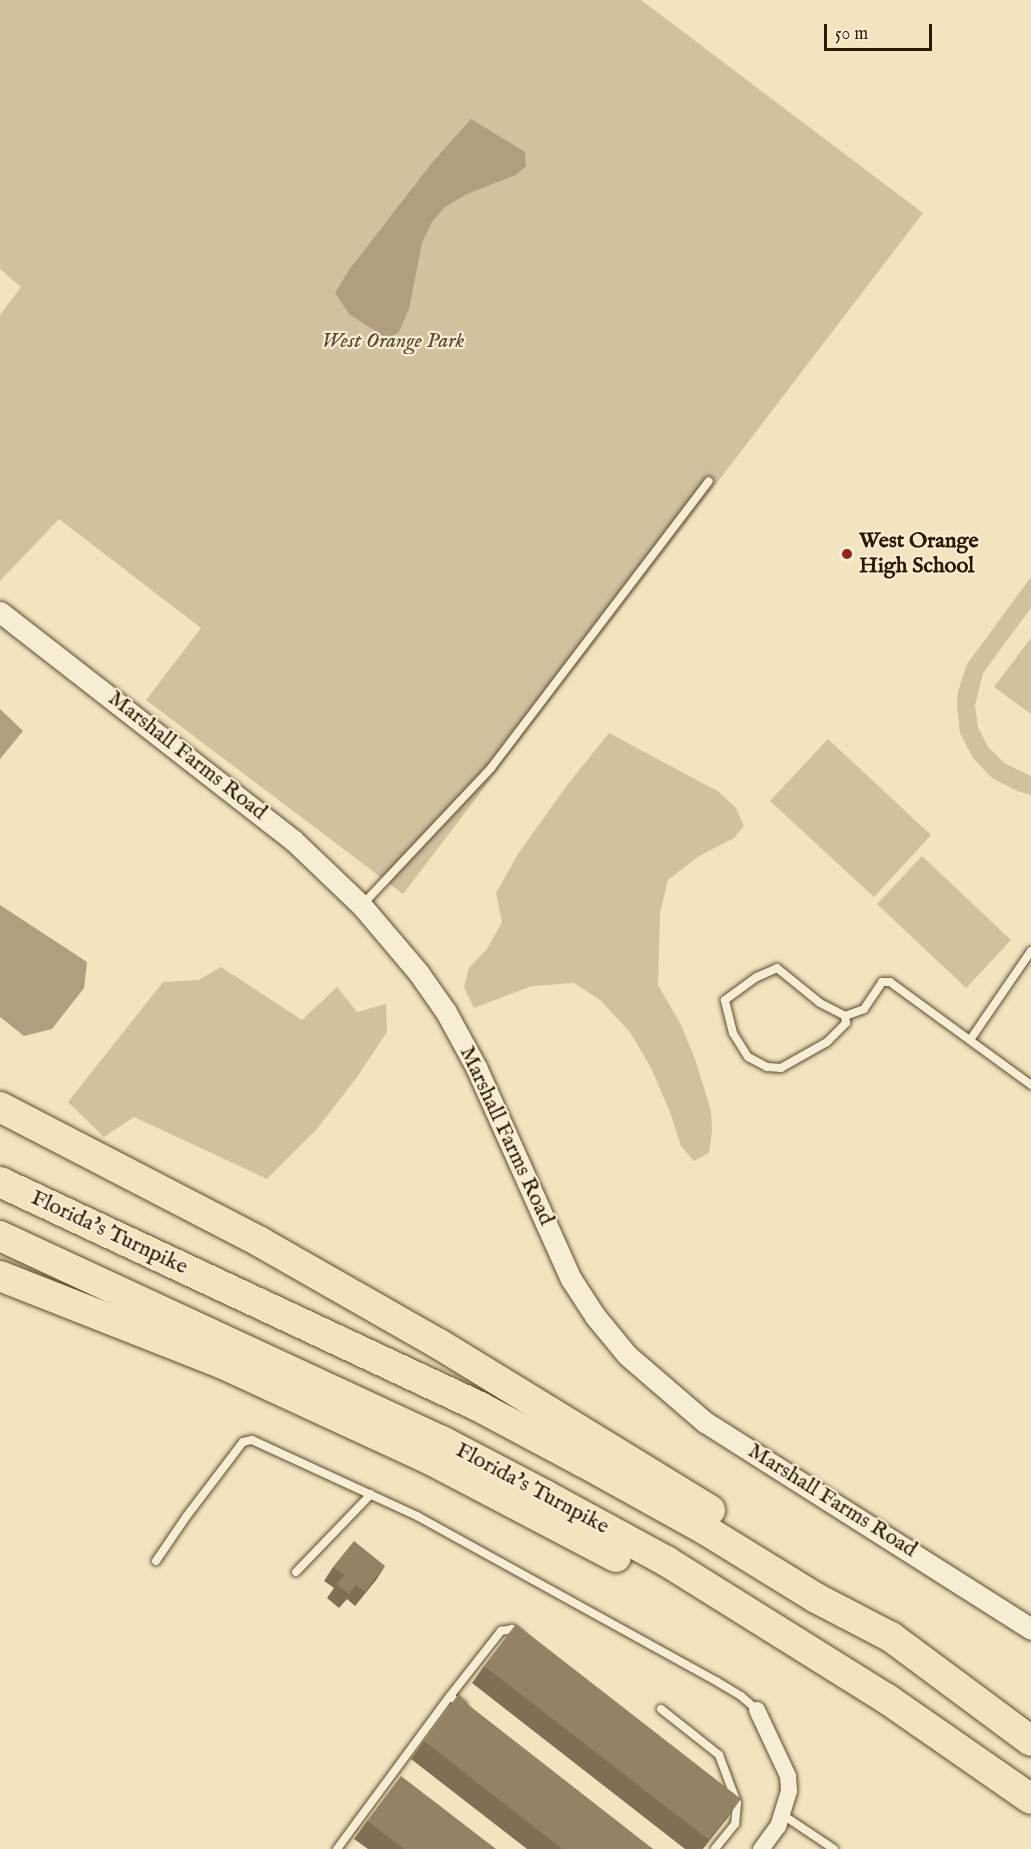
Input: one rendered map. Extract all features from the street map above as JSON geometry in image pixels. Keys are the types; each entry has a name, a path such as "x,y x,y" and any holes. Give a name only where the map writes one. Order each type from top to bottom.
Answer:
{"highway":[{"path":"0,1101 76,1147"},
{"path":"0,1107 260,1242 439,1344 814,1573 891,1637"},
{"name":"Florida's Turnpike","path":"0,1182 480,1407 704,1529 816,1598 891,1637 1031,1741"},
{"name":"Florida's Turnpike","path":"0,1236 442,1441 666,1561 887,1699 1031,1800"},
{"path":"0,1275 223,1364 429,1459 607,1552 749,1631 887,1699"}],"street":[{"name":"Marshall Farms Road","path":"0,612 154,729 293,840 362,906 418,972 446,1012 476,1067 570,1279 595,1316 627,1355 705,1422 1031,1629"},
{"path":"758,1710 788,1776 789,1791 783,1815 761,1849"}],"lane":[{"path":"362,906 490,768 709,481"},
{"path":"970,1040 1031,951"},
{"path":"845,1016 846,1023 827,1042 781,1068 768,1067 748,1057 733,1033 726,1000 756,977 777,968 820,1003 845,1016 864,1009 882,982 890,982 1031,1085"},
{"path":"156,1561 243,1442 252,1440 371,1494 567,1597 741,1696 758,1710"},
{"path":"296,1572 371,1494"},
{"path":"337,1849 392,1771 501,1630 512,1629 530,1642"},
{"path":"450,1696 469,1710"},
{"path":"661,1709 719,1755 738,1803 735,1824 715,1849"},
{"path":"392,1771 402,1778"},
{"path":"783,1815 828,1847"}],"green space":[{"name":"West Orange Park","path":"0,0 641,0 923,213 403,894 146,700 201,628 59,519 0,581 0,315 21,287 0,269"},
{"path":"1031,577 1031,608 983,673 975,705 978,727 988,747 1004,763 1031,776 1031,795 1017,791 992,778 973,758 960,733 957,705 958,691 967,664"},
{"path":"1031,638 1031,714 994,687"},
{"path":"609,733 719,792 736,808 744,826 734,838 699,856 668,880 660,913 658,985 681,1025 695,1059 711,1111 712,1131 709,1153 694,1161 681,1146 670,1112 651,1068 630,1032 600,1000 574,983 532,986 474,1008 464,987 469,968 487,949 502,922 496,893 518,854 568,784"},
{"path":"828,739 931,835 874,897 770,801"},
{"path":"922,856 1011,940 966,988 877,904"},
{"path":"221,967 302,1020 337,987 357,1012 386,1004 387,1032 357,1077 316,1130 267,1179 134,1117 104,1137 68,1102 163,982 199,980"}],"shaded area":[{"path":"471,119 525,152 526,166 516,175 467,194 445,207 432,222 422,243 409,309 399,332 393,336 383,336 349,314 335,293 349,270 431,164"},
{"path":"0,709 23,731 0,759"},
{"path":"0,905 87,962 84,988 52,1029 24,1036 0,1017"}],"building":[{"path":"354,1541 385,1566 365,1592 356,1585 349,1594 336,1584 344,1575 333,1567"},
{"path":"516,1624 741,1799 709,1840 484,1666"},
{"path":"457,1696 653,1849 562,1849 424,1741"},
{"path":"401,1776 496,1849 404,1849 367,1821"}],"place":[{"name":"West Orange High School","path":"847,554"}]}
